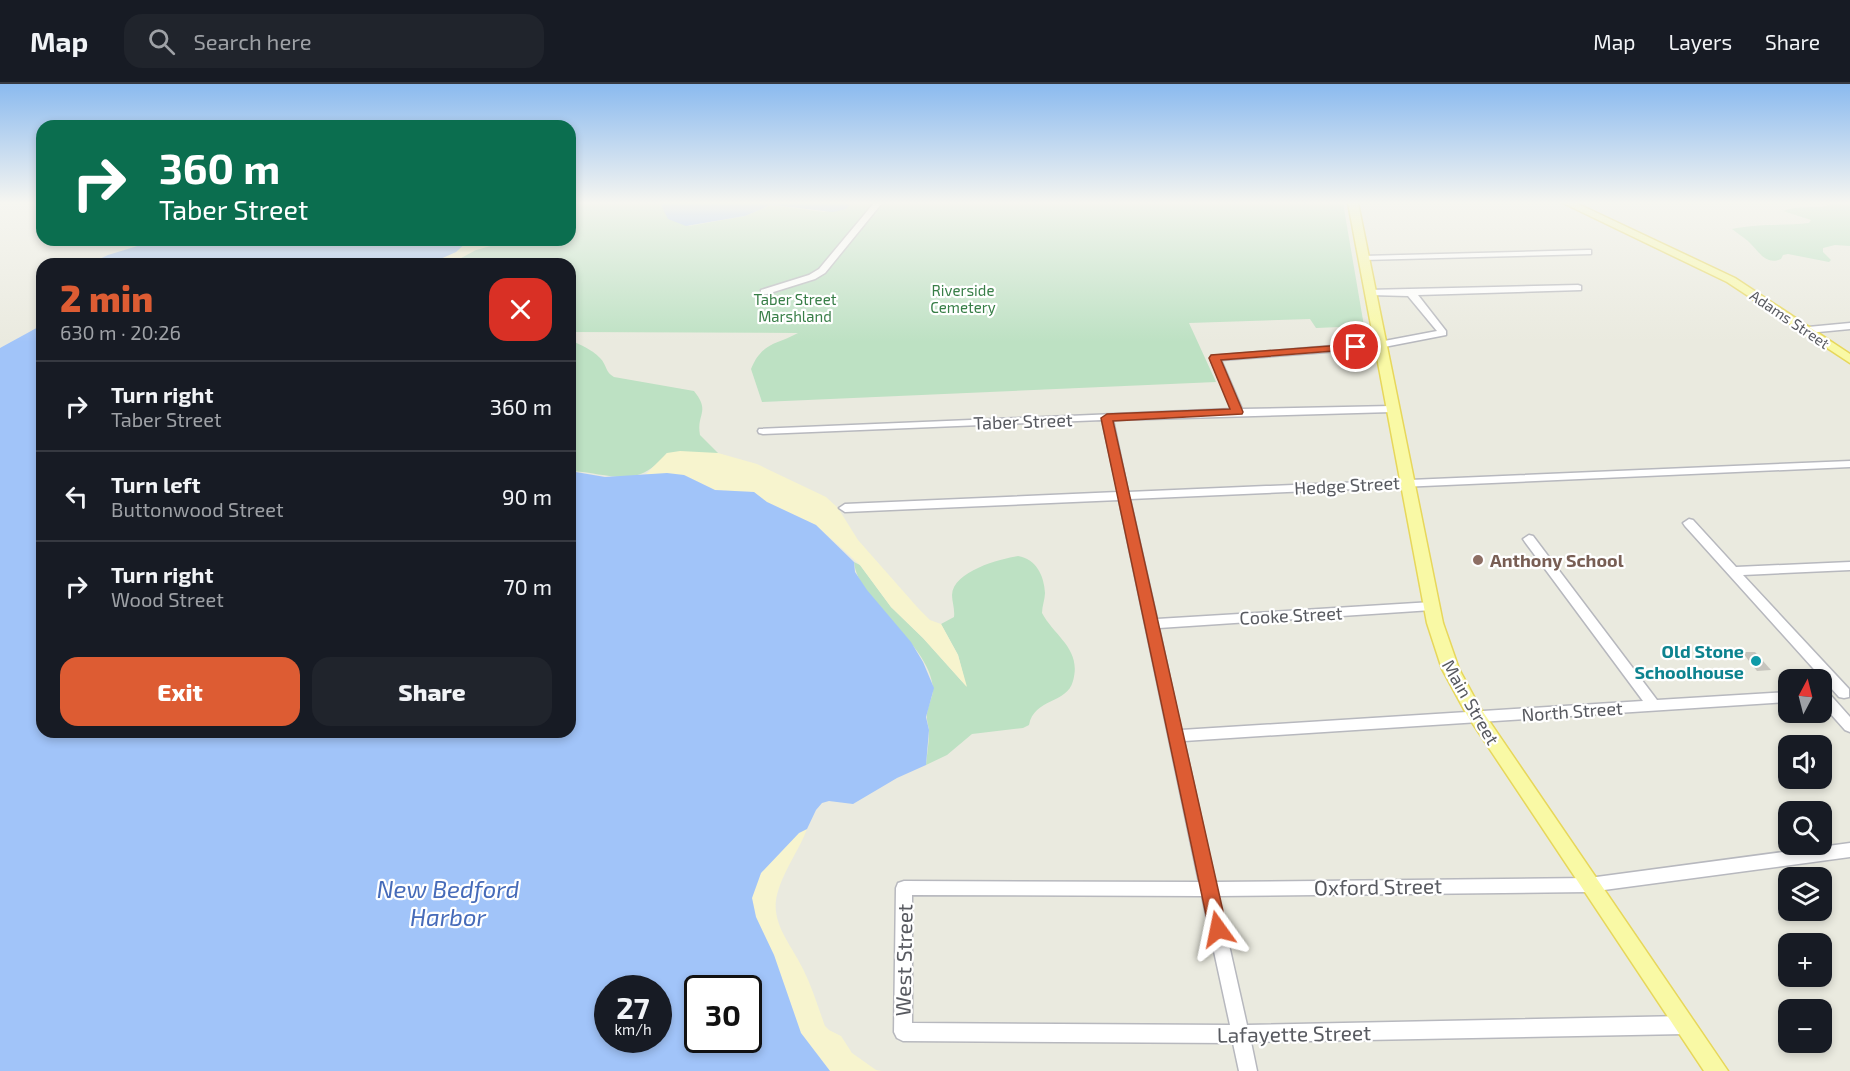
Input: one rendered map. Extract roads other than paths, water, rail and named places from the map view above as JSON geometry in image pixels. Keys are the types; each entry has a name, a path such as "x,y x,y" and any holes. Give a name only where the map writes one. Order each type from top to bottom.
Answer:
{"main road":[{"name":"Main Street","path":"1361,249 1432,606 1446,662 1477,717 1717,1071"},
{"name":"Adams Street","path":"1666,249 1721,275 1850,359"}],"street":[{"path":"764,292 812,277 822,271 840,249"},
{"path":"1363,258 1588,252"},
{"path":"1370,292 1578,288"},
{"path":"1238,412 1215,358 1379,345 1443,333 1411,292"},
{"path":"1808,330 1850,326"},
{"name":"Taber Street","path":"763,431 1238,412 1392,409"},
{"path":"1107,418 1248,1071"},
{"name":"Hedge Street","path":"845,508 1850,464"},
{"path":"1689,523 1847,693"},
{"path":"1529,540 1654,706"},
{"path":"1733,571 1850,567"},
{"name":"Cooke Street","path":"1151,624 1432,606"},
{"path":"1832,694 1847,693"},
{"name":"North Street","path":"1177,736 1778,698"},
{"path":"1832,706 1850,726"},
{"name":"Oxford Street","path":"904,888 1090,890 1589,885 1850,850"},
{"name":"West Street","path":"903,1032 904,888"},
{"name":"Lafayette Street","path":"903,1032 1240,1034 1685,1025"}],"water":[{"path":"127,249 459,249 442,258 102,258"},
{"name":"New Bedford Harbor","path":"36,328 36,738 576,738 576,472 605,477 667,473 684,475 715,490 754,492 767,502 816,525 854,562 855,572 867,590 911,642 934,688 926,717 929,730 926,765 897,778 853,804 829,801 822,803 807,829 799,833 761,873 752,898 756,917 774,955 801,1033 830,1071 0,1071 0,348"}],"place":[{"name":"Anthony School","path":"1478,560"},
{"name":"Old Stone Schoolhouse","path":"1756,661"}],"park label":[{"name":"Riverside Cemetery","path":"963,298"},
{"name":"Taber Street Marshland","path":"795,308"}]}
